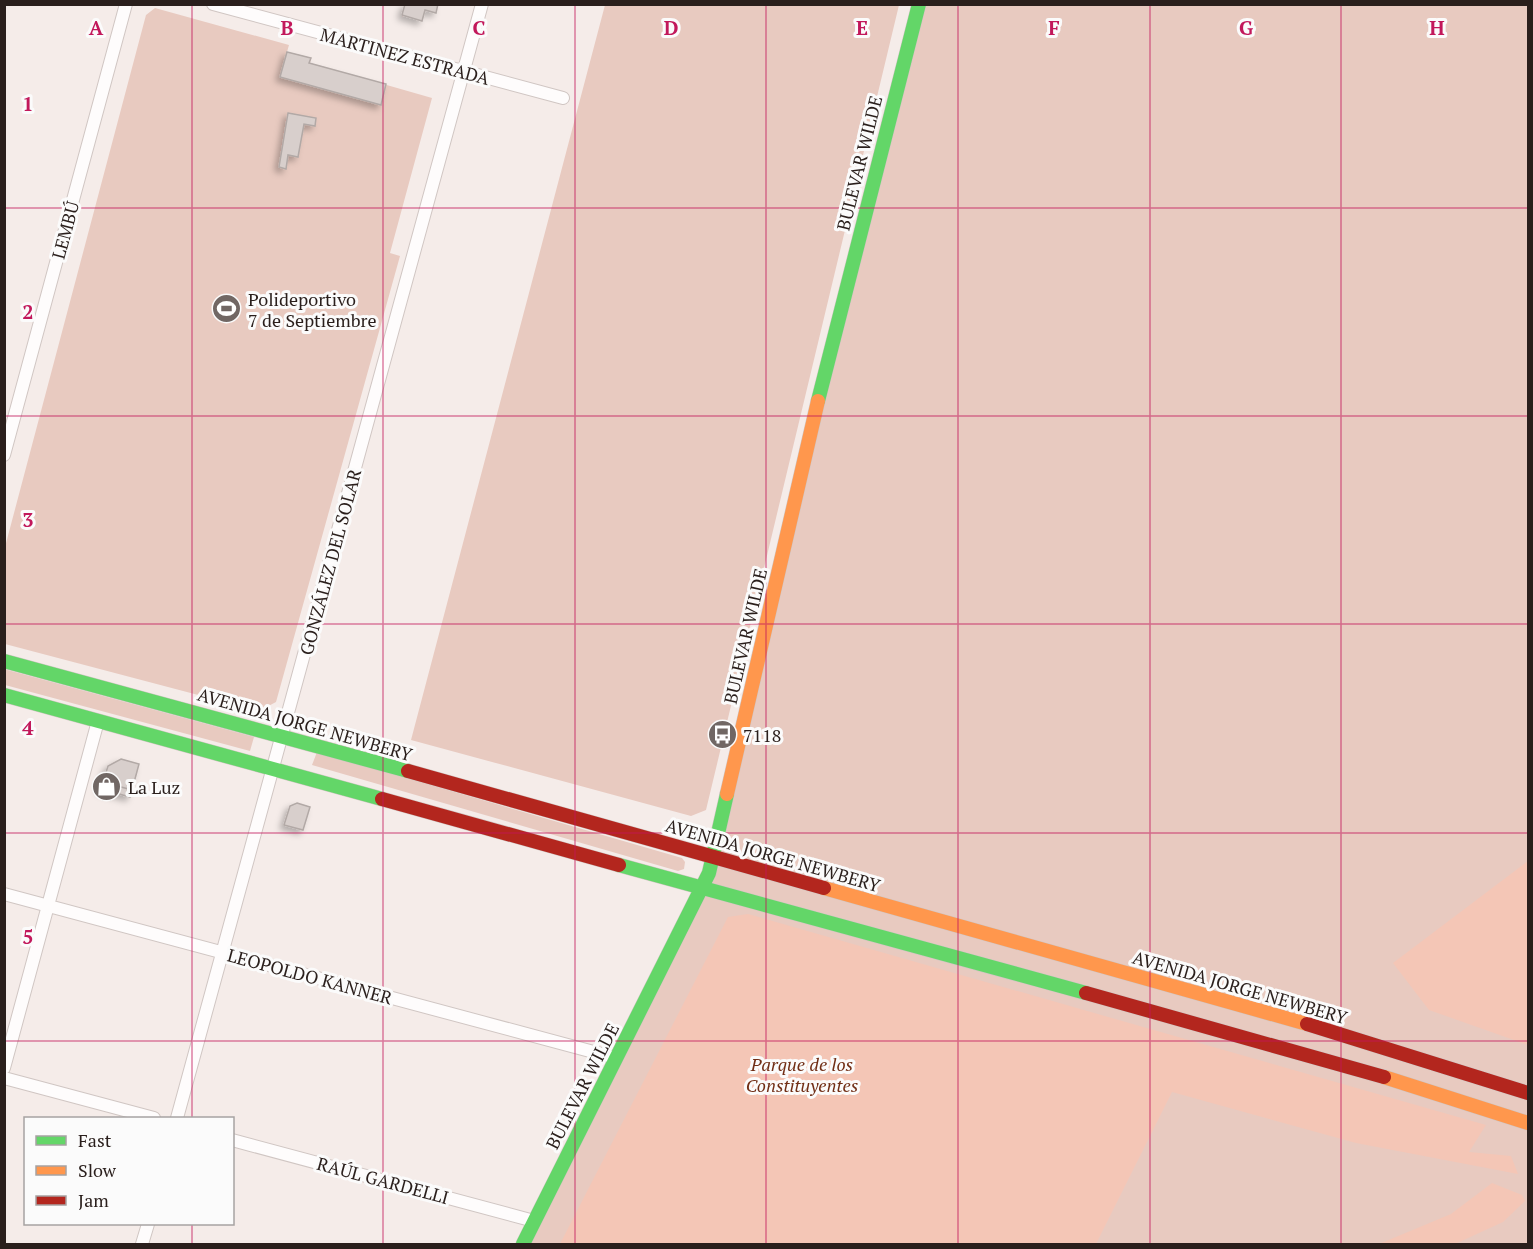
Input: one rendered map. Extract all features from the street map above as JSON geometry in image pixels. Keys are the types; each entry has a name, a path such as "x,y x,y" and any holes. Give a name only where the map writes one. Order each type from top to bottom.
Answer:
{"main road":[{"name":"BULEVAR WILDE","path":"523,1245 703,888 713,857 832,342 919,4"},
{"name":"AVENIDA JORGE NEWBERY","path":"4,661 283,735 1373,1043 1528,1093"},
{"path":"4,696 274,768 1357,1068 1528,1123"}],"street":[{"name":"LEMBÚ","path":"4,455 126,4"},
{"name":"MARTINEZ ESTRADA","path":"213,4 563,98"},
{"name":"GONZÁLEZ DEL SOLAR","path":"178,1117 482,4"},
{"path":"4,1068 98,721"},
{"name":"LEOPOLDO KANNER","path":"4,894 616,1058"},
{"path":"4,1078 147,1117"},
{"name":"RAÚL GARDELLI","path":"234,1141 534,1221"},
{"path":"142,1245 148,1225"}],"green space":[{"path":"605,5 899,5 706,810 691,816 411,740"},
{"name":"Parque de los Constituyentes","path":"919,5 1528,5 1528,1244 523,1244 703,888"},
{"name":"Polideportivo 7 de Septiembre","path":"155,8 289,45 287,52 311,58 310,63 432,98 390,253 400,256 276,702 259,711 5,644 5,547 146,15"},
{"path":"4,669 254,737 250,751 5,685"},
{"path":"317,752 682,858 685,862 684,869 678,871 312,765"},
{"path":"1528,861 1528,1045 1429,1010 1393,963"},
{"name":"Parque de los Constituyentes","path":"748,914 1486,1125 1469,1152 1511,1156 1518,1174 1356,1143 1172,1092 1096,1244 560,1244 728,917"},
{"path":"1492,1183 1522,1195 1525,1201 1503,1222 1455,1244 1379,1244 1451,1214"}],"building":[{"path":"405,4 438,4 436,13 425,10 422,21 402,15"},
{"path":"287,52 311,58 309,63 386,84 381,105 280,77"},
{"path":"288,113 316,118 315,126 304,124 298,157 288,155 286,169 279,167"},
{"path":"121,759 139,764 132,790 103,782 108,766"},
{"path":"103,782 132,790 130,797 101,789"},
{"path":"297,803 310,807 303,830 284,825 290,806"}],"traffic: fast":[{"path":"818,401 919,4"},
{"path":"4,661 408,771"},
{"path":"4,695 382,799"},
{"path":"523,1244 709,873 727,794"},
{"path":"619,865 1086,993"}],"traffic: slow":[{"path":"727,794 818,401"},
{"path":"824,888 1307,1024"},
{"path":"1384,1077 1528,1123"}],"traffic: jam":[{"path":"408,771 824,888"},
{"path":"382,799 619,865"},
{"path":"1086,993 1384,1077"},
{"path":"1307,1024 1528,1093"}],"place":[{"name":"Polideportivo 7 de Septiembre","path":"227,309"},
{"name":"7118","path":"722,735"},
{"name":"La Luz","path":"107,787"}]}
